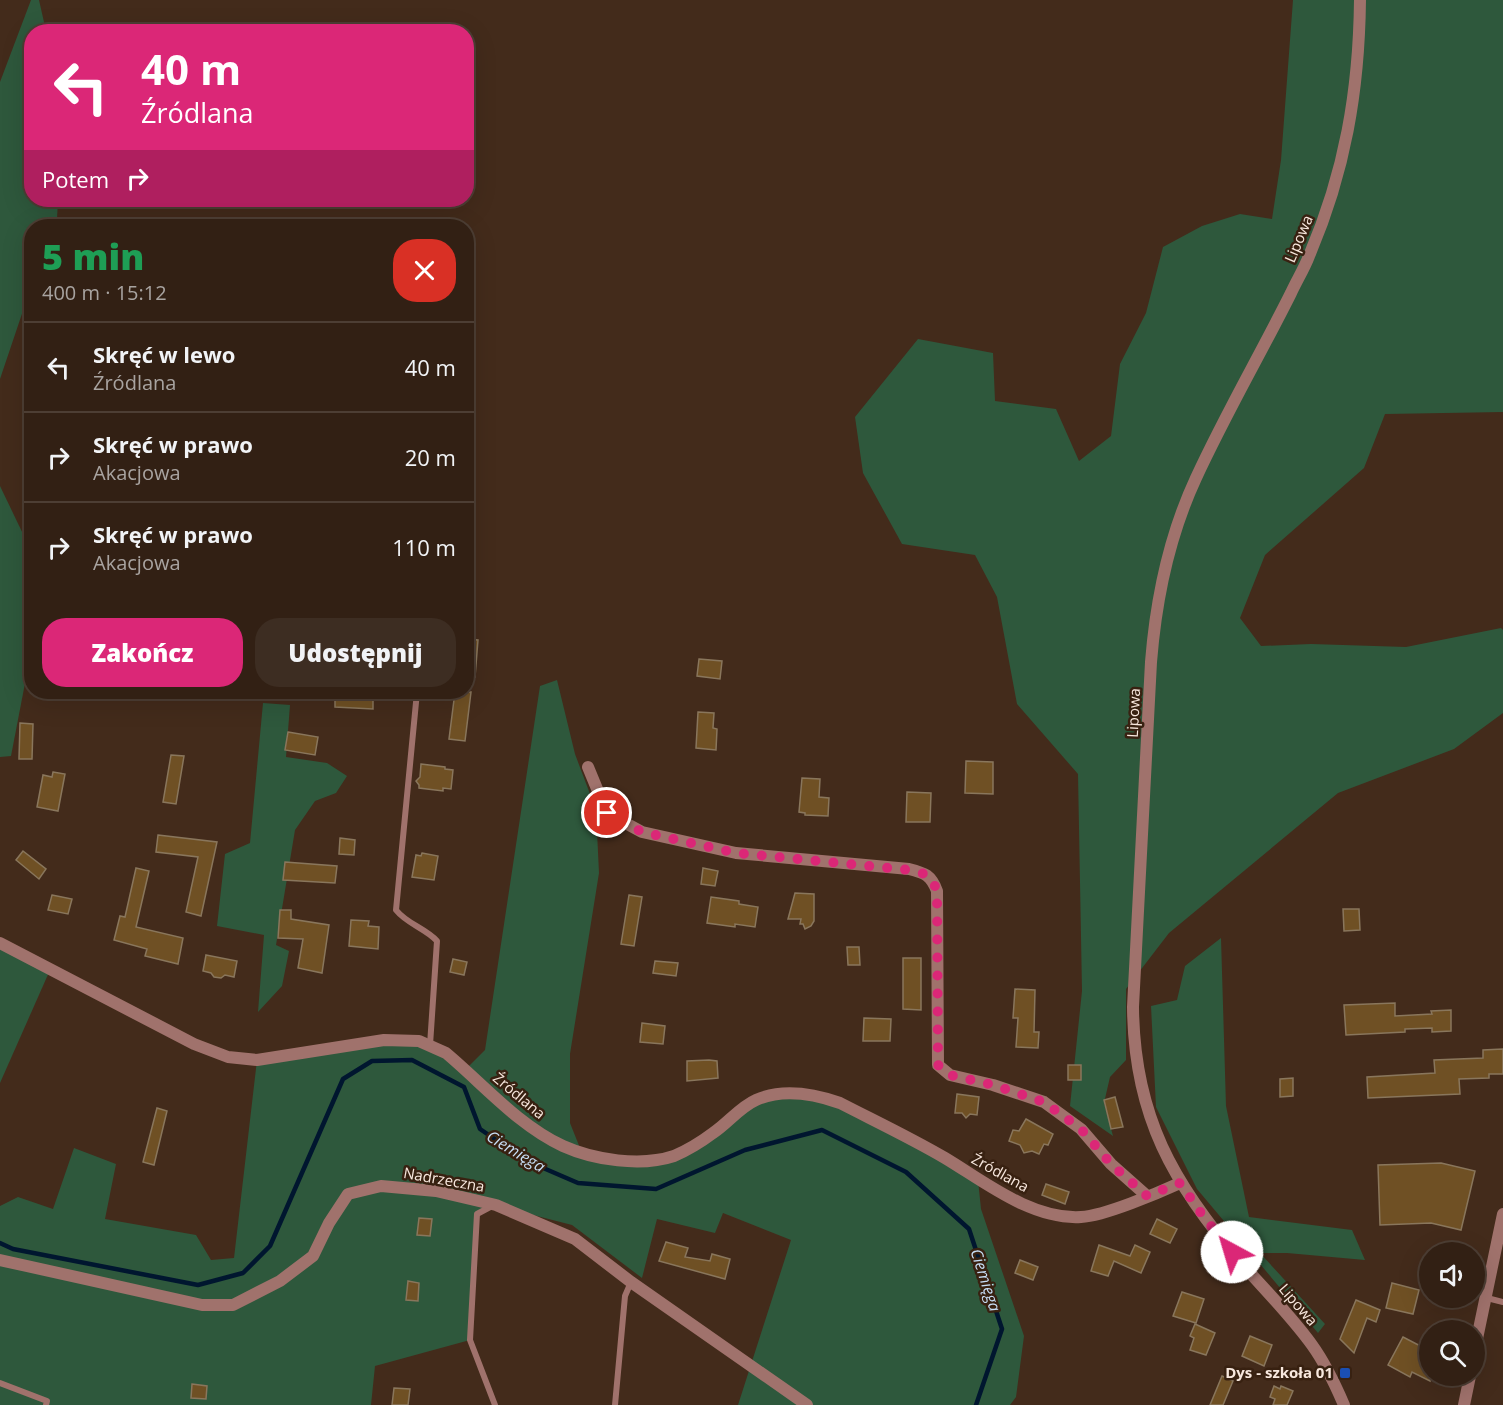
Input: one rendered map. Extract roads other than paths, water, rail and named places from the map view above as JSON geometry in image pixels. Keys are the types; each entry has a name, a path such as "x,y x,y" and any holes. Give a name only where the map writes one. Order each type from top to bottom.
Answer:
{"street":[{"name":"Lipowa","path":"1344,1405 1328,1371 1303,1333 1216,1233 1180,1183 1162,1149 1146,1106 1138,1072 1134,1019 1145,776 1156,608 1172,542 1195,479 1305,267 1331,200 1342,163 1353,105 1358,65 1360,0"},
{"path":"588,767 607,813 642,832 736,853 909,870 924,873 932,878 937,891 938,1065 950,1075 993,1085 1044,1102 1081,1129 1111,1164 1147,1196"},
{"name":"Źródlana","path":"0,943 194,1044 228,1057 257,1060 384,1040 419,1041 446,1053 526,1124 564,1146 602,1158 642,1161 672,1156 690,1149 711,1135 749,1104 771,1095 787,1093 822,1096 840,1103 946,1158 999,1192 1053,1214 1083,1217 1103,1213 1180,1183"},
{"name":"Nadrzeczna","path":"0,1260 202,1305 233,1305 280,1281 313,1256 329,1222 348,1194 381,1186 436,1191 496,1205 575,1239 631,1282 807,1405"},
{"path":"1481,1320 1503,1214"},
{"path":"1464,1405 1468,1386"}],"lane":[{"path":"416,699 396,910 430,933 437,941 430,1045"},
{"path":"495,1405 470,1340 477,1214 496,1205"},
{"path":"615,1405 625,1296 631,1282"},
{"path":"1486,1298 1503,1302"},
{"path":"0,1383 47,1401 46,1405"}],"waterway":[{"name":"Ciemięga","path":"0,1243 13,1249 198,1285 243,1273 270,1246 343,1079 372,1061 412,1060 464,1087 480,1129 527,1161 578,1183 656,1189 745,1150 822,1130 906,1172 969,1229 1002,1329 976,1405"}],"place":[{"name":"Dys - szkoła 01","path":"1345,1373"}]}
